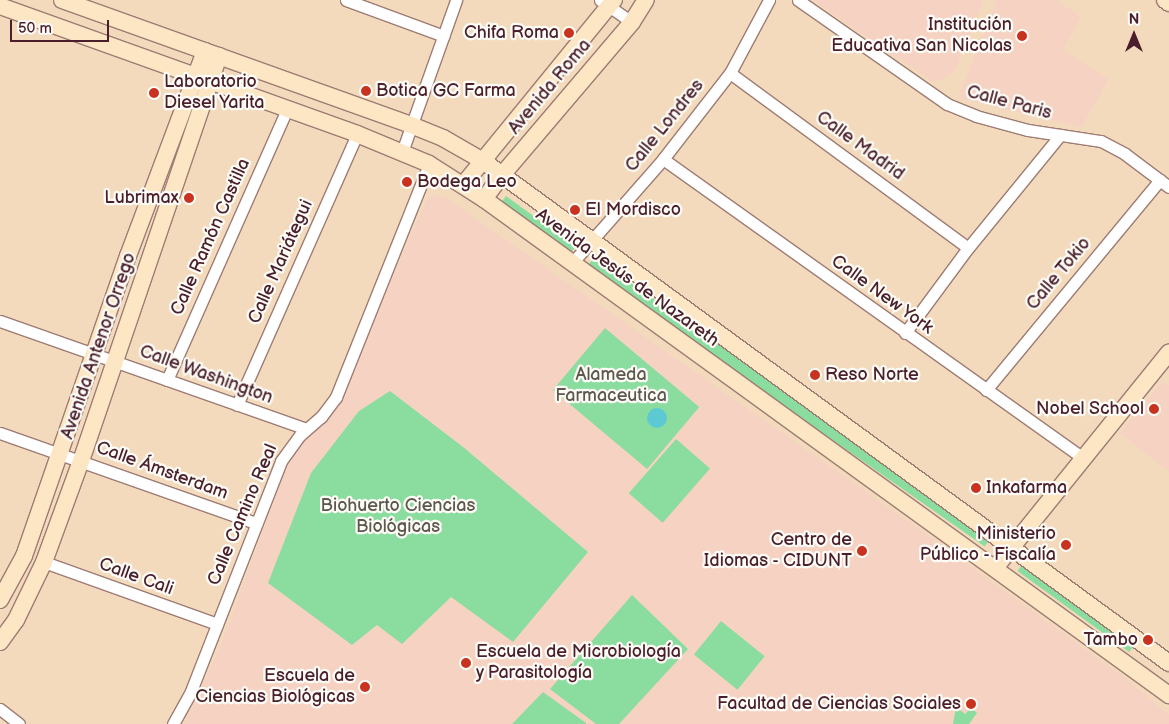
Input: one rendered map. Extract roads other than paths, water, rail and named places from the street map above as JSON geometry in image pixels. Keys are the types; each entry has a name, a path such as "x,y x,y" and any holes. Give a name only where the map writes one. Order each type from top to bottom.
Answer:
{"main road":[{"name":"Avenida Jesús de Nazareth","path":"62,0 411,124 443,138 483,161 1169,663"},
{"name":"Avenida Roma","path":"484,199 502,175 632,22 646,0"},
{"path":"1164,0 1169,4"},
{"name":"Avenida Roma","path":"464,186 608,2"},
{"name":"Avenida Jesús de Nazareth","path":"0,6 356,134 428,164 484,199 1169,695"},
{"path":"137,56 147,30"},
{"name":"Avenida Antenor Orrego","path":"0,600 24,556 128,256 212,53"},
{"name":"Avenida Antenor Orrego","path":"0,642 16,620 44,562 81,461 148,264 202,80"},
{"path":"128,256 148,264"},
{"path":"995,568 1169,352"}],"street":[{"path":"346,0 444,36"},
{"path":"402,152 456,0"},
{"name":"Calle Londres","path":"572,263 663,159 730,73 769,0"},
{"name":"Calle Paris","path":"798,0 947,104 976,116 1028,130 1101,141 1125,154 1164,183"},
{"path":"608,2 632,22"},
{"name":"Calle Madrid","path":"730,73 968,248"},
{"name":"Calle Ramón Castilla","path":"167,380 287,109"},
{"name":"Calle Mariátegui","path":"237,405 356,134"},
{"path":"905,333 968,248 1060,135"},
{"name":"Calle New York","path":"663,159 1083,458"},
{"name":"Calle Camino Real","path":"173,724 191,691 281,461 306,429 321,417 336,397 428,164"},
{"name":"Calle Tokio","path":"986,390 1164,183"},
{"name":"Calle Washington","path":"0,321 306,429"},
{"name":"Calle Ámsterdam","path":"0,433 256,524"},
{"name":"Calle Cali","path":"44,562 217,624"},
{"path":"0,709 19,724"}],"water":[{"path":"657,408 664,411 667,418 664,425 657,428 650,425 647,418 650,411"}],"place":[{"name":"Chifa Roma","path":"569,33"},
{"name":"Institución Educativa San Nicolas","path":"1022,36"},
{"name":"Botica GC Farma","path":"366,91"},
{"name":"Laboratorio Diesel Yarita","path":"154,93"},
{"name":"Bodega Leo","path":"407,182"},
{"name":"Lubrimax","path":"189,198"},
{"name":"El Mordisco","path":"575,210"},
{"name":"Reso Norte","path":"815,375"},
{"name":"Nobel School","path":"1154,409"},
{"name":"Inkafarma","path":"976,488"},
{"name":"Ministerio Público - Fiscalía","path":"1066,545"},
{"name":"Centro de Idiomas - CIDUNT","path":"862,551"},
{"name":"Tambo","path":"1148,640"},
{"name":"Escuela de Microbiología y Parasitología","path":"466,663"},
{"name":"Escuela de Ciencias Biológicas","path":"365,687"},
{"name":"Facultad de Ciencias Sociales","path":"971,704"}],"park label":[{"name":"Alameda Farmaceutica","path":"611,386"},
{"name":"Biohuerto Ciencias Biológicas","path":"398,517"}]}
